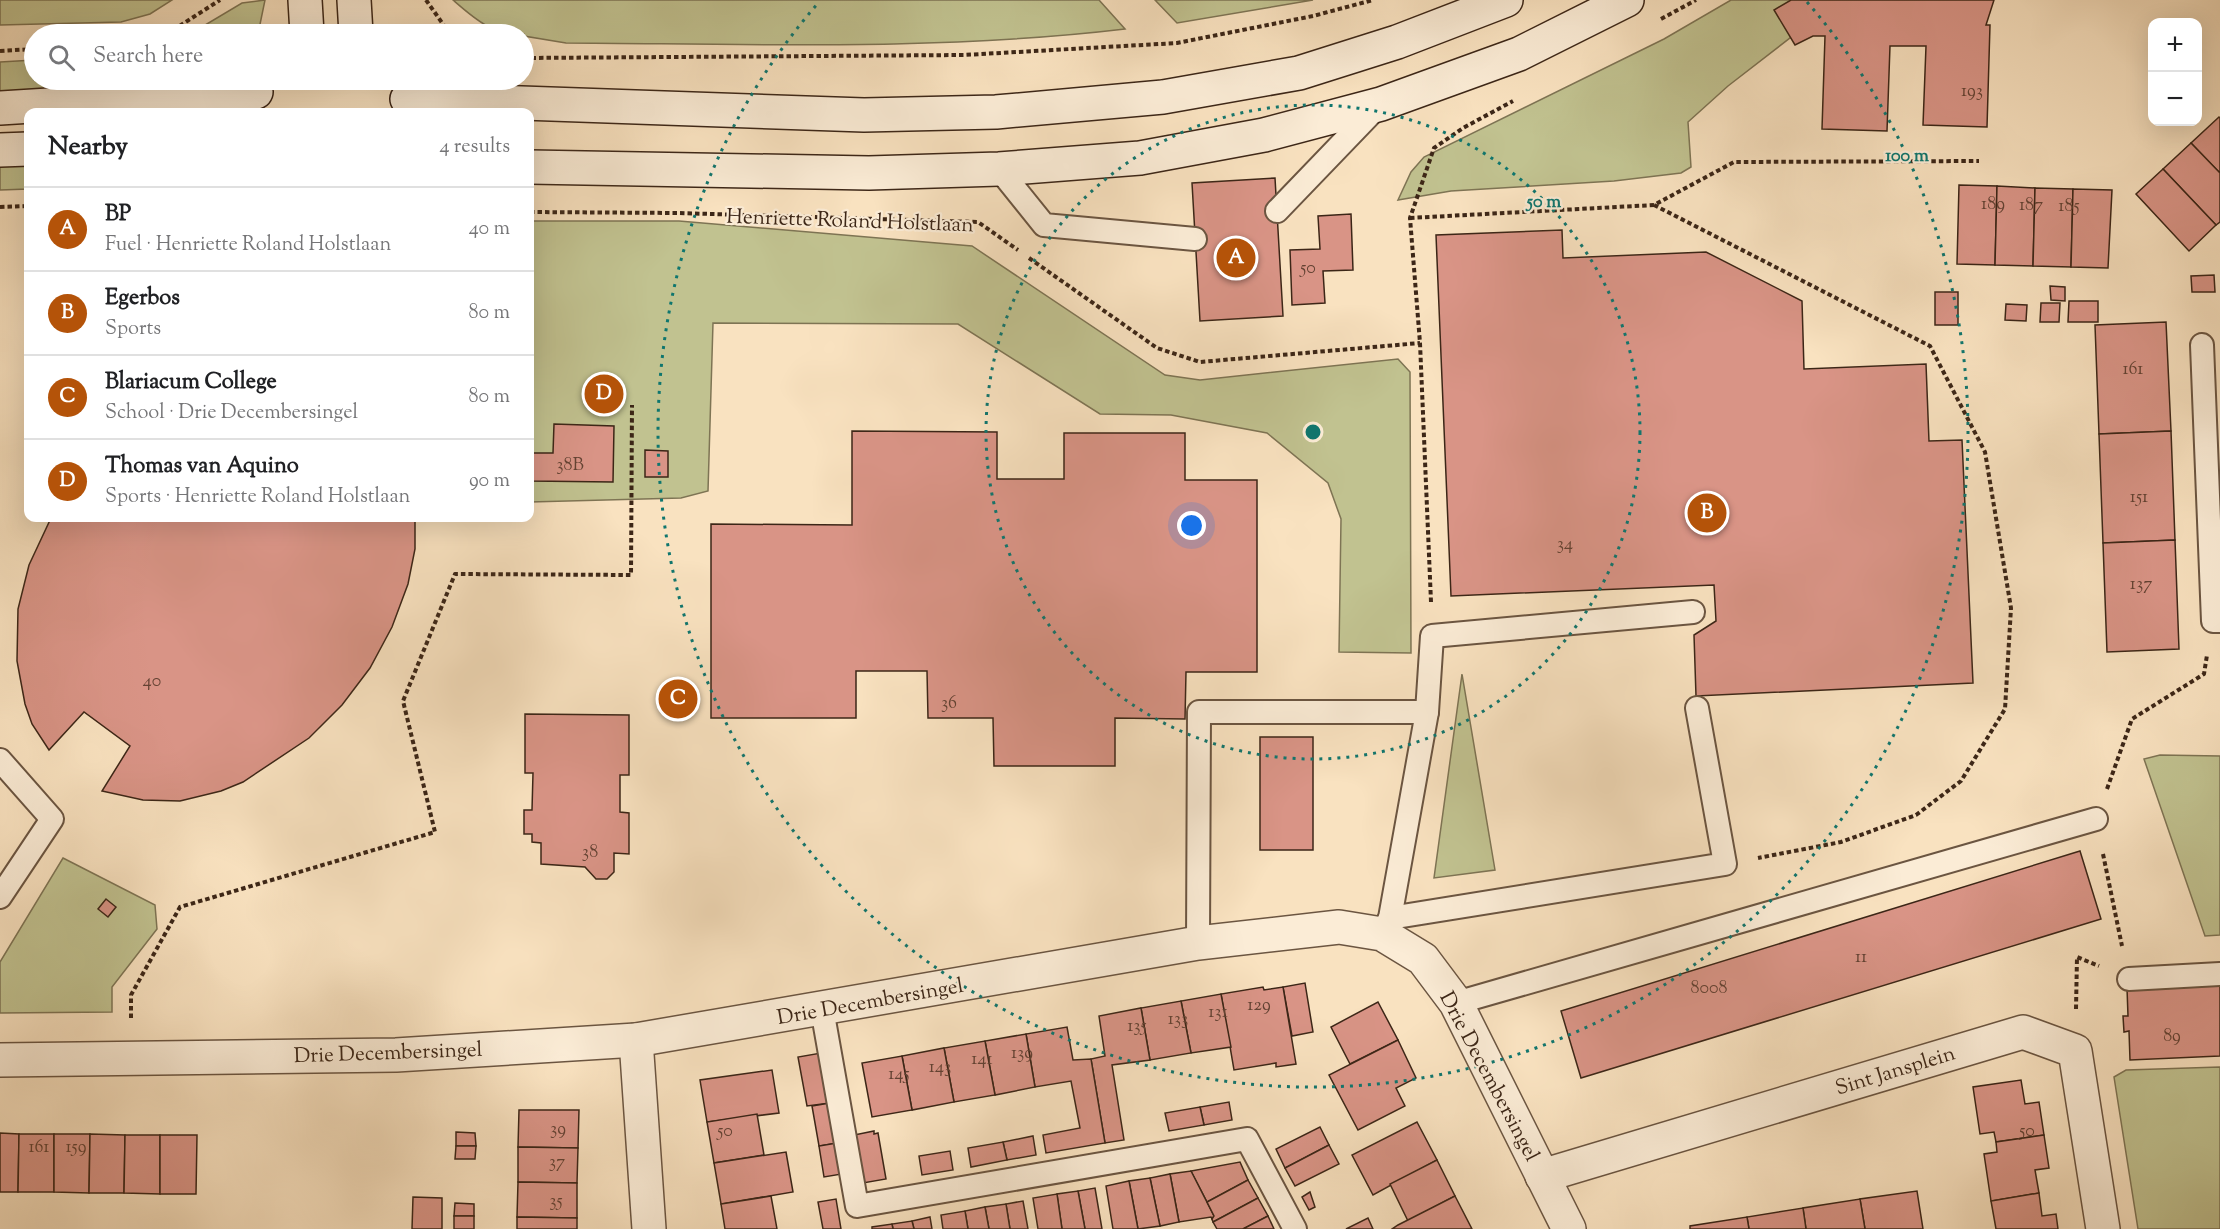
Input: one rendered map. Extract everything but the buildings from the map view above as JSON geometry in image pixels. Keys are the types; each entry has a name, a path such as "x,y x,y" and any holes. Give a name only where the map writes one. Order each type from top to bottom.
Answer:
{"street":[{"path":"305,0 306,24"},
{"path":"354,0 355,24"},
{"path":"404,97 864,115 996,112 1163,97 1299,73 1396,42 1506,0"},
{"path":"534,167 869,173 999,169 1140,158 1264,135 1381,104 1519,54 1628,0"},
{"path":"0,108 257,95"},
{"path":"0,150 24,149"},
{"name":"Drie Decembersingel","path":"0,1060 396,1055 636,1040 1198,943 1339,927 1386,926 1423,959 1456,1003 1569,1229"},
{"name":"Sint Jansplein","path":"1542,1176 2023,1032 2075,1052"},
{"path":"636,1040 649,1229"},
{"path":"2075,1052 2103,1229"}],"lane":[{"path":"1277,211 1381,104"},
{"path":"999,169 1044,225 1195,239"},
{"path":"2202,345 2217,621"},
{"path":"1693,612 1432,636 1426,712 1386,926 1725,864 1697,708"},
{"path":"1198,943 1199,712 1426,712"},
{"path":"0,760 52,819 0,897"},
{"path":"1456,1003 2096,819"},
{"path":"2129,979 2220,975"},
{"path":"822,1009 856,1206 1247,1139 1294,1229"}],"path":[{"path":"183,24 220,0"},
{"path":"426,0 443,24"},
{"path":"534,58 964,55 1177,43 1313,16 1373,0"},
{"path":"1655,23 1696,0"},
{"path":"0,51 24,50"},
{"path":"1432,636 1420,343 1410,218 1434,148 1463,128 1522,96"},
{"path":"1410,218 1654,205 1734,162 1979,161"},
{"path":"1654,205 1930,346 1985,452 2011,608 2005,709 1961,781 1916,815 1841,842 1725,864"},
{"path":"0,207 24,206"},
{"name":"Henriette Roland Holstlaan","path":"534,212 678,213 978,222 1157,348 1200,362 1420,343"},
{"path":"131,1058 131,995 180,907 435,832 403,701 455,574 631,575 632,405"},
{"path":"2129,979 2096,819 2132,719 2204,674 2217,621"},
{"path":"2075,1052 2077,957 2129,979"}],"green space":[{"path":"0,0 172,0 150,14 121,22 0,25"},
{"path":"265,0 260,24 207,24 242,3"},
{"path":"453,0 1099,0 1125,29 986,41 846,45 566,43 534,38 534,24 483,24"},
{"path":"1155,0 1313,0 1177,23"},
{"path":"1731,0 1839,0 1728,86 1688,122 1691,167 1681,173 1614,181 1451,191 1398,200 1411,172 1424,157 1664,39"},
{"path":"24,61 24,90 49,90 0,93 0,62"},
{"path":"24,161 24,189 0,190 0,163"},
{"path":"534,221 679,221 972,246 1165,375 1200,380 1398,359 1410,372 1411,653 1339,652 1341,519 1328,483 1267,433 1171,415 1100,414 958,324 713,323 708,491 681,498 534,502"},
{"path":"1462,674 1495,870 1434,878"},
{"path":"2160,755 2220,756 2220,935 2205,936 2144,759"},
{"path":"63,858 155,905 157,929 112,987 112,1012 0,1013 0,962"},
{"path":"2220,1067 2220,1229 2138,1229 2114,1077 2126,1070"}],"place":[{"name":"BP","path":"1236,258"},
{"name":"Thomas van Aquino","path":"604,394"},
{"name":"Egerbos","path":"1707,513"},
{"name":"Blariacum College","path":"678,699"}]}
